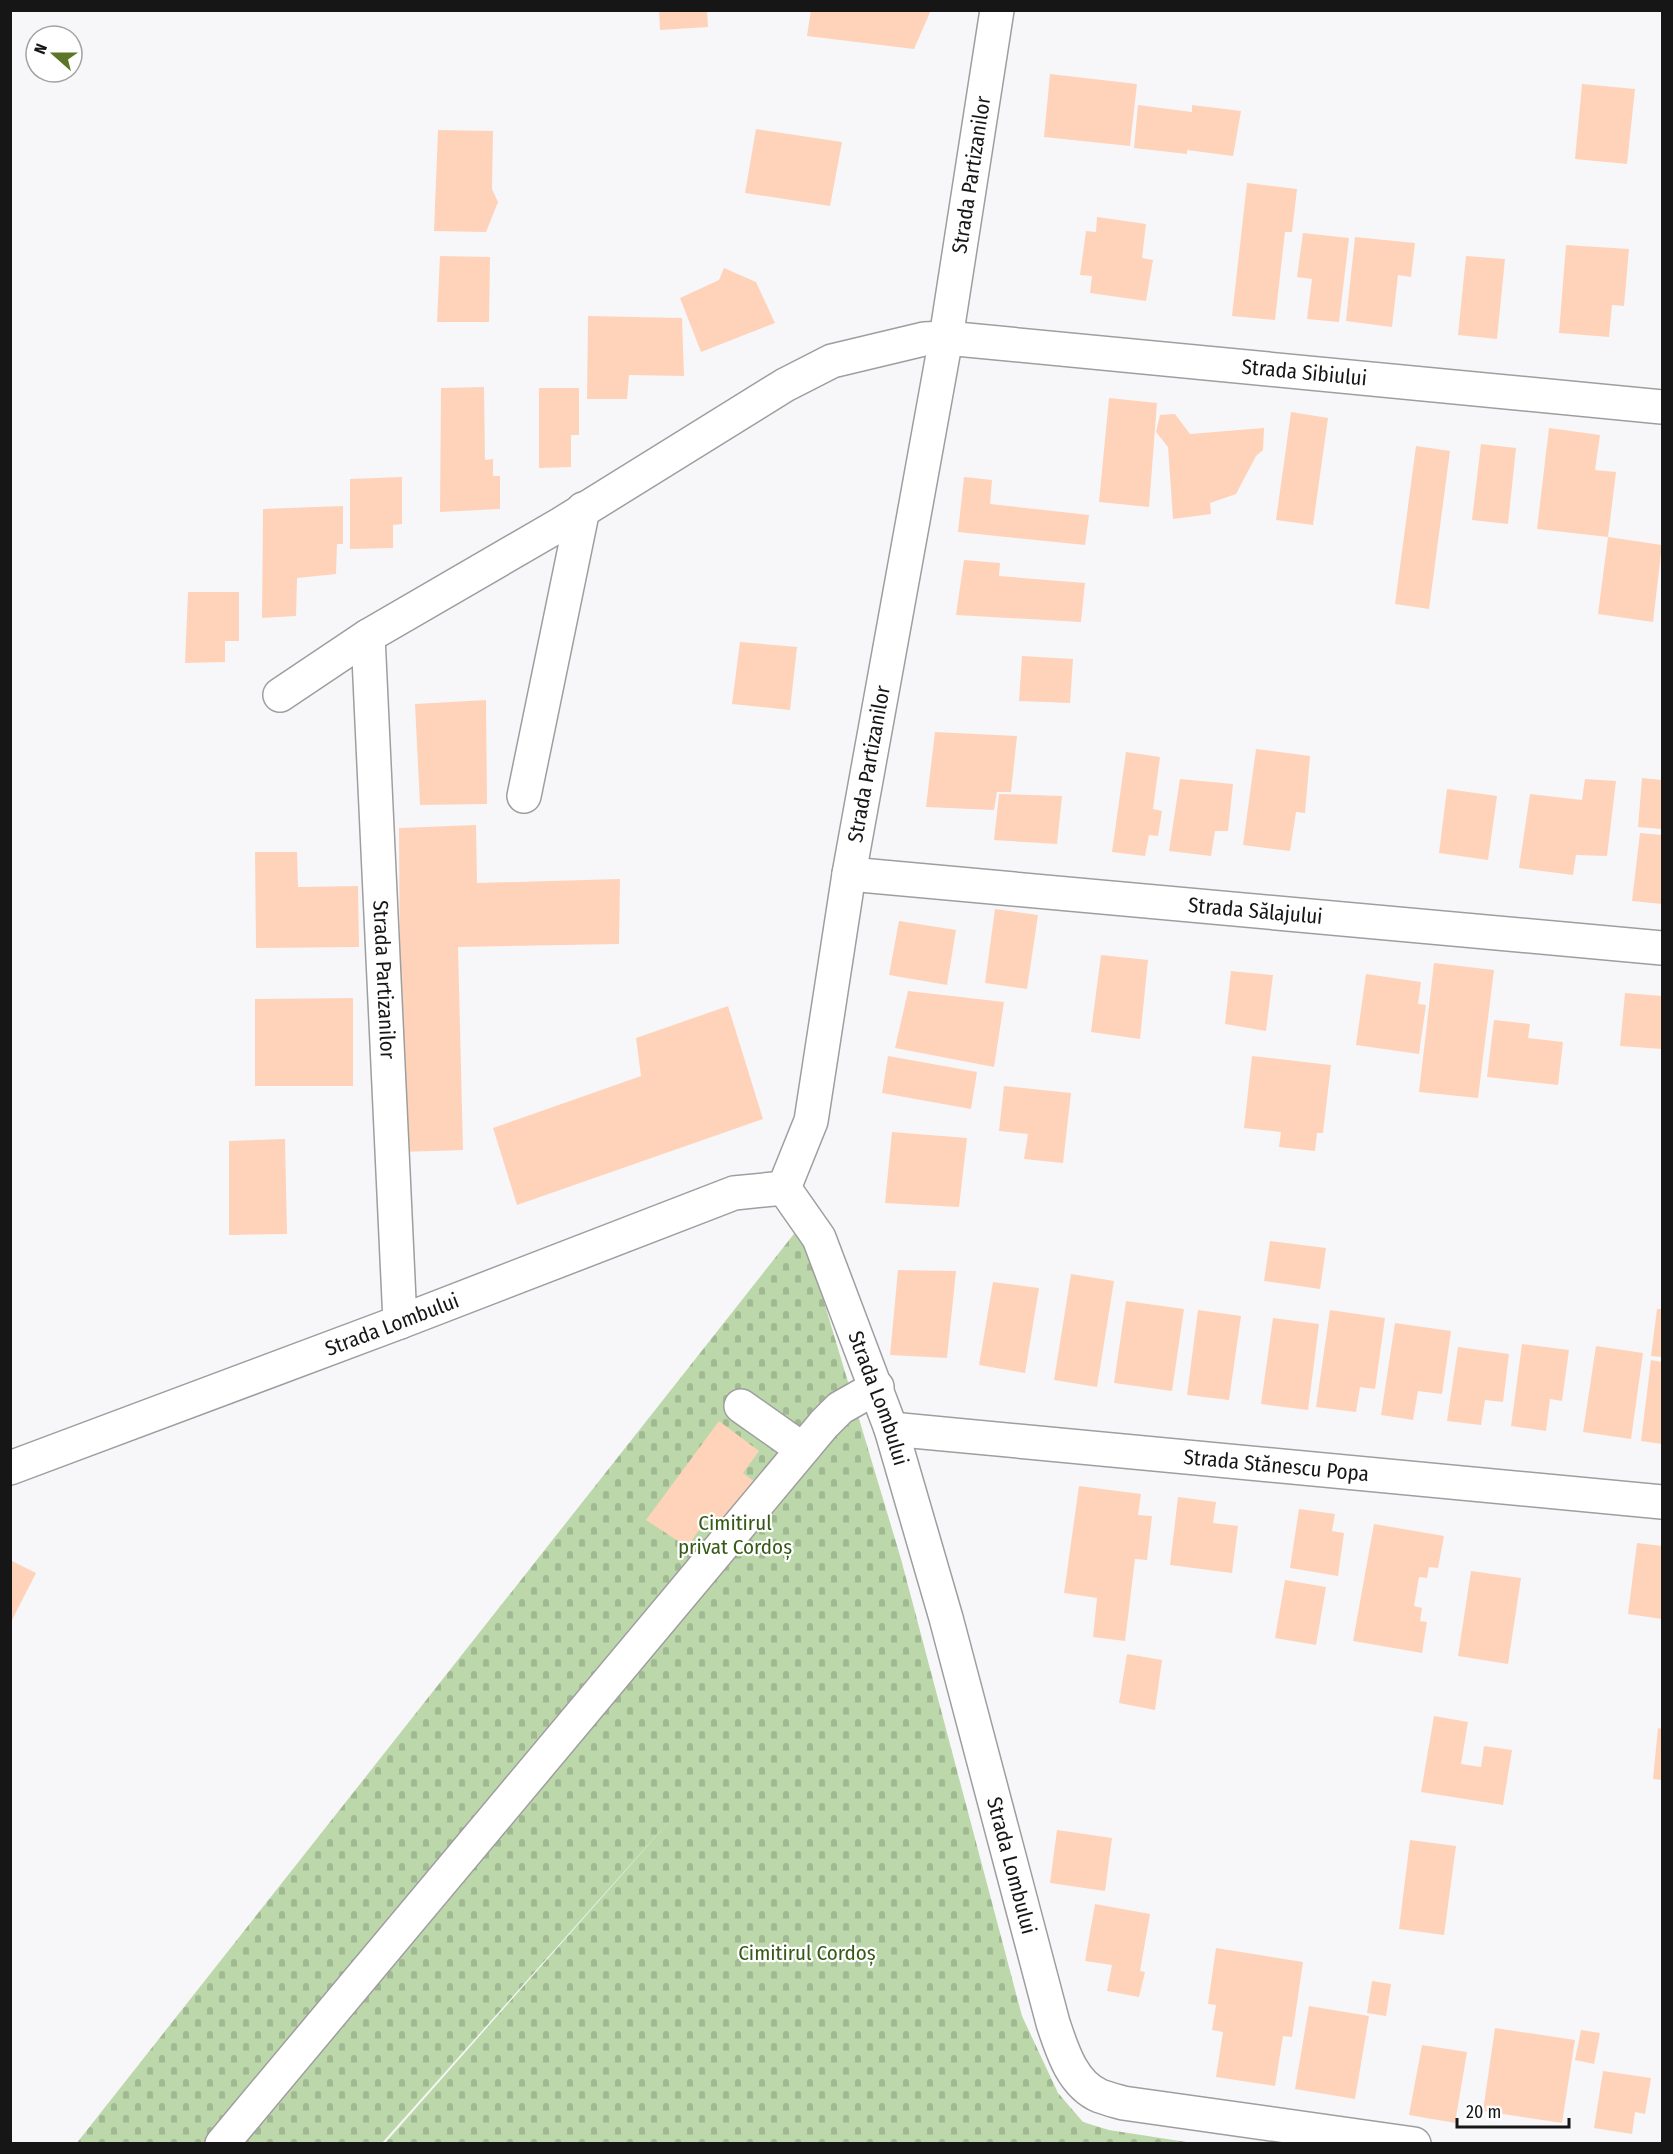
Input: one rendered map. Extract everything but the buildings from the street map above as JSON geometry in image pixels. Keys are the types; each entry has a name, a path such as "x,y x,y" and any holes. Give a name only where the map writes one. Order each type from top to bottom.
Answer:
{"street":[{"name":"Strada Partizanilor","path":"784,1188 811,1121 849,874 946,338 997,10"},
{"name":"Strada Sibiului","path":"946,338 1662,407"},
{"path":"280,694 368,636 583,509 785,385 832,361 924,339 946,338"},
{"path":"524,796 583,509"},
{"name":"Strada Partizanilor","path":"368,636 400,1322"},
{"name":"Strada Sălajului","path":"849,874 1662,948"},
{"name":"Strada Lombului","path":"10,1468 400,1322 734,1193 784,1188 819,1238 891,1429 946,1618 1053,2023 1065,2058 1080,2081 1098,2096 1123,2103 1414,2144"},
{"path":"222,2144 801,1449 840,1408 877,1388"},
{"path":"741,1406 801,1449"},
{"name":"Strada Stănescu Popa","path":"891,1429 1662,1502"}],"green space":[{"path":"801,1225 901,1559 1022,2016 1058,2093 1083,2122 1109,2130 1193,2143 385,2143 680,1809 382,2143 76,2144"}],"park label":[{"name":"Cimitirul privat Cordoș","path":"735,1535"},
{"name":"Cimitirul Cordoș","path":"807,1953"}]}
